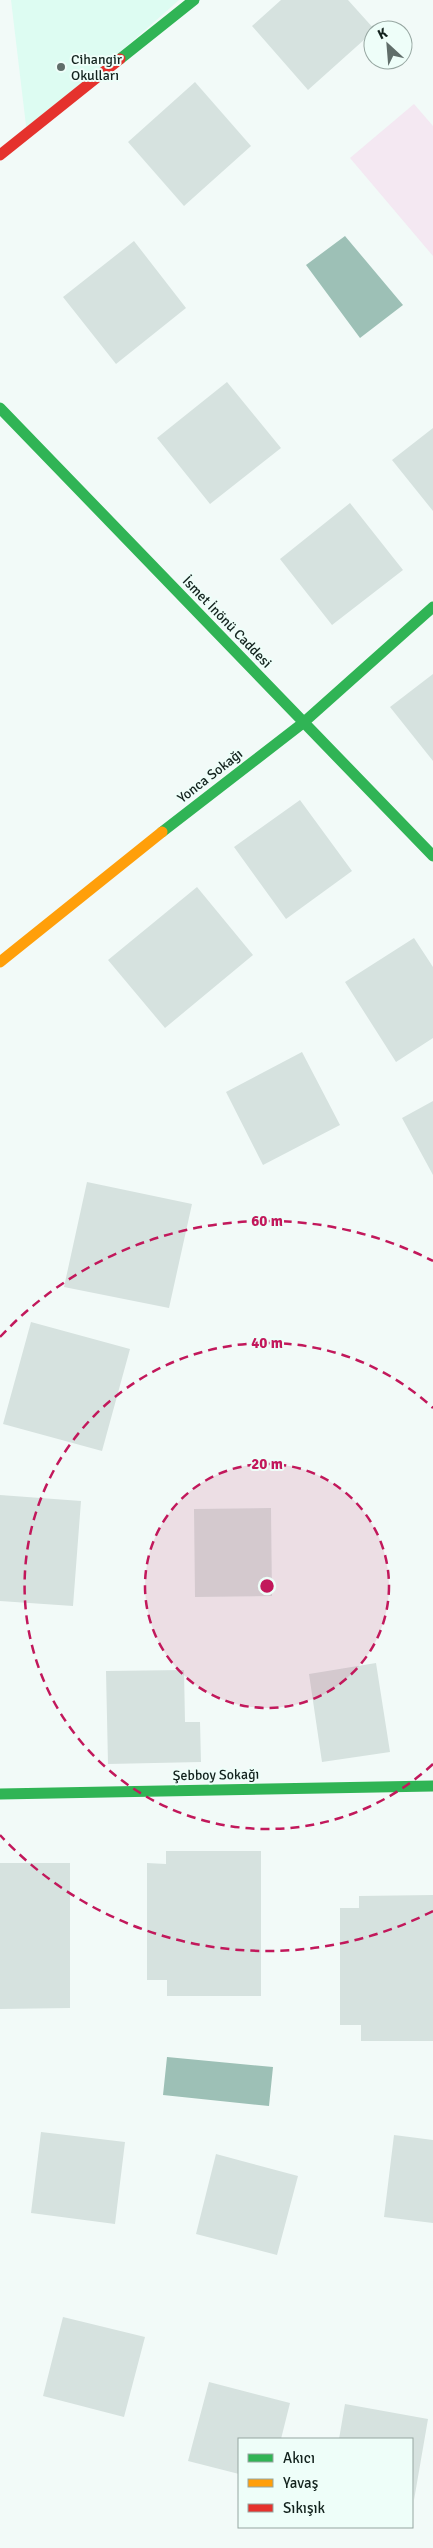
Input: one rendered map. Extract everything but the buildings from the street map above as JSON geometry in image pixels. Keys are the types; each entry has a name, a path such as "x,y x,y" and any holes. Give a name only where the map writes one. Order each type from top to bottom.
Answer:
{"street":[{"path":"0,156 194,0"},
{"name":"İsmet İnönü Caddesi","path":"0,408 433,856"},
{"name":"Yonca Sokağı","path":"0,962 109,873 303,723 433,608"},
{"name":"Şebboy Sokağı","path":"0,1794 433,1786"}],"shaded area":[{"name":"Cihangir Okulları","path":"11,0 179,0 27,134"},
{"path":"414,104 433,126 433,256 350,158"},
{"path":"345,236 403,305 360,338 306,265"},
{"path":"167,2057 273,2067 269,2106 163,2095"}],"traffic: fast":[{"path":"120,59 194,0"},
{"path":"0,408 433,856"},
{"path":"162,832 303,723 433,607"},
{"path":"0,1794 433,1786"}],"traffic: slow":[{"path":"0,962 162,832"}],"traffic: jam":[{"path":"0,155 120,59"}],"place":[{"name":"Cihangir Okulları","path":"61,67"}]}
